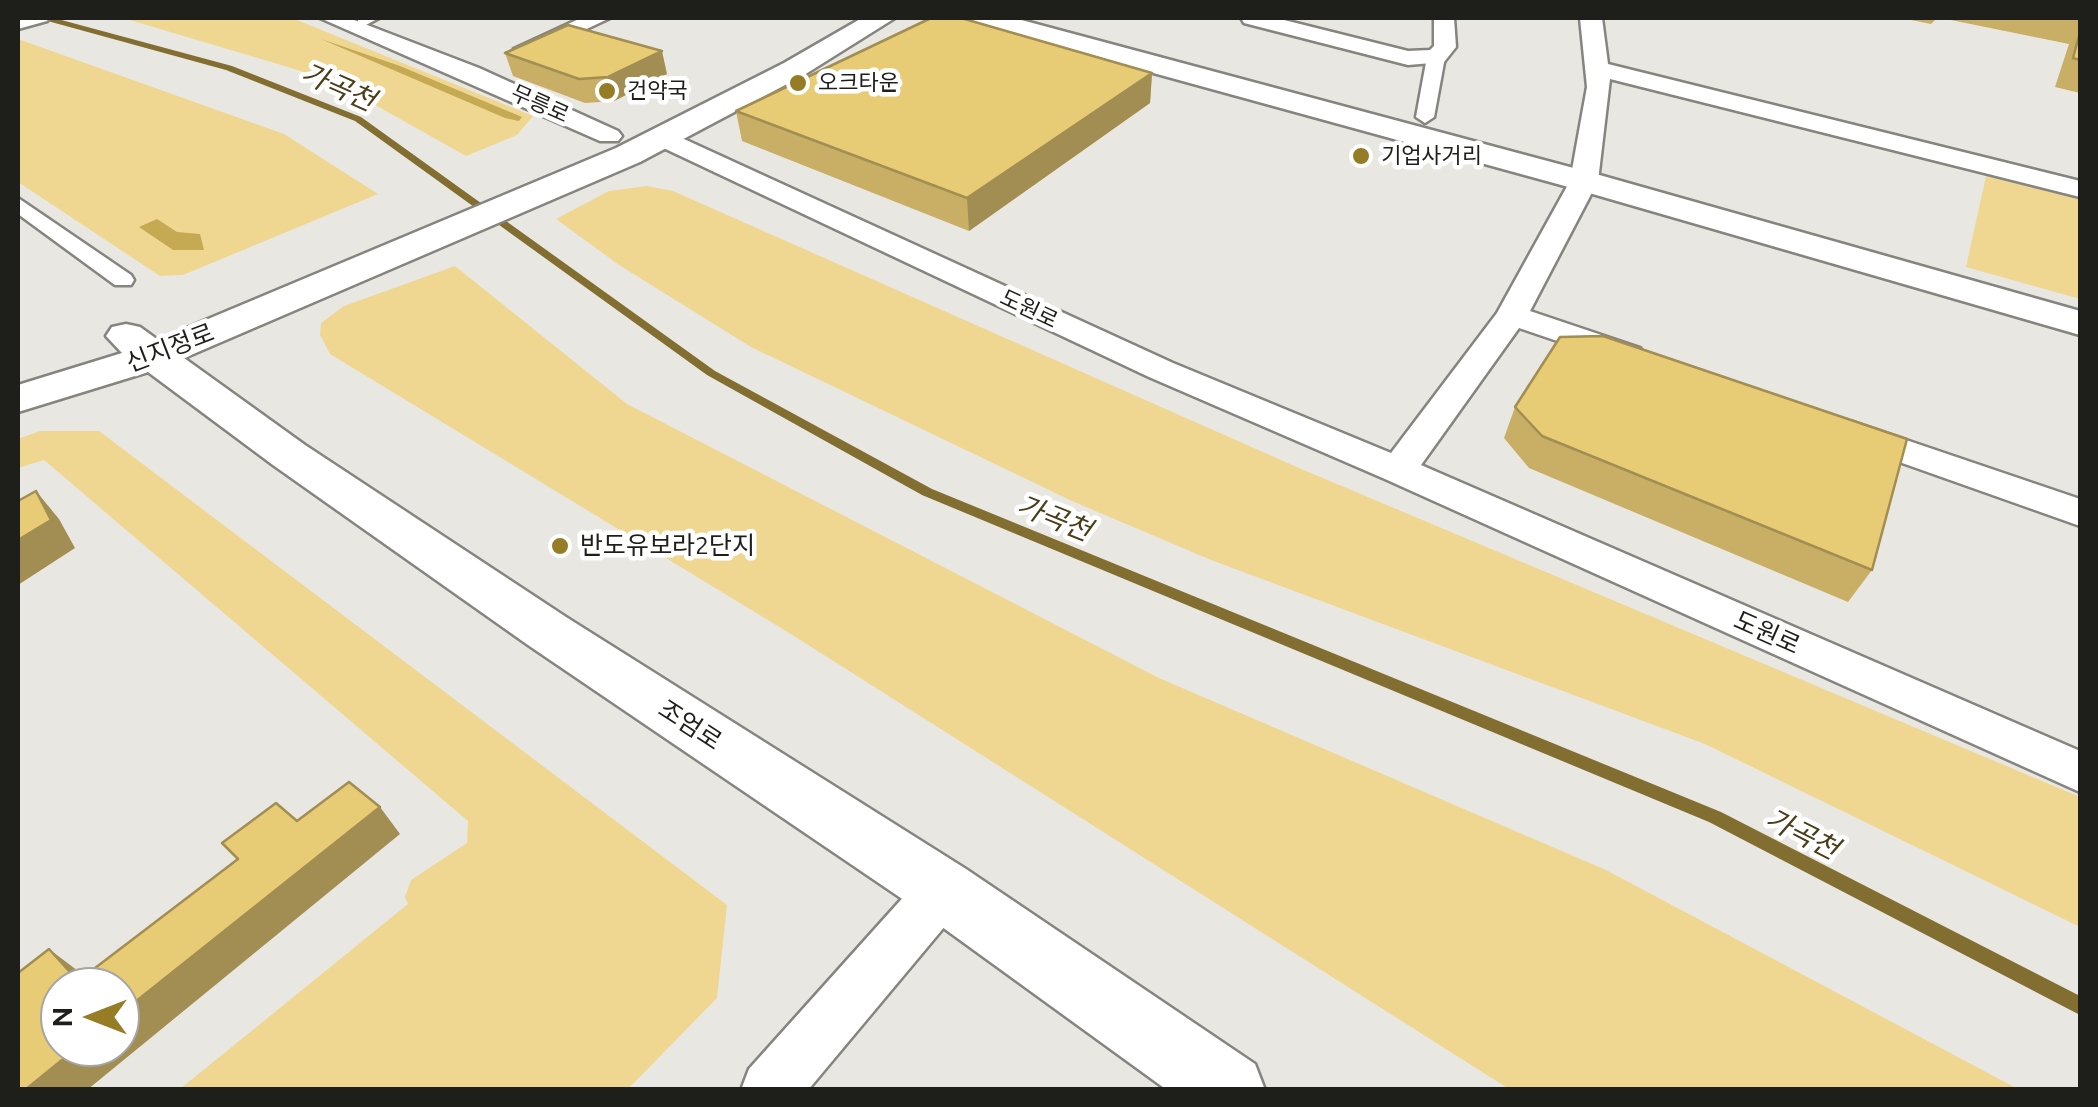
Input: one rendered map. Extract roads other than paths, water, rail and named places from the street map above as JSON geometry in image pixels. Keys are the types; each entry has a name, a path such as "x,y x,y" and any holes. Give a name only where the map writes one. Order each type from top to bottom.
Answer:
{"street":[{"path":"18,24 41,18"},
{"name":"무릉로","path":"331,18 471,73 619,146"},
{"name":"무릉로","path":"471,73 599,18"},
{"path":"302,280 619,146 843,18"},
{"path":"302,280 561,157 664,139 881,18"},
{"path":"985,18 1584,180 2080,323"},
{"path":"1252,18 1278,20 1408,58 1436,56"},
{"path":"1425,117 1436,56 1445,47 1444,18"},
{"path":"1398,470 1512,315 1584,180 1599,88 1591,18"},
{"path":"1596,68 2080,189"},
{"name":"도원로","path":"664,139 1161,370 1398,470 2080,772"},
{"path":"18,204 124,280"},
{"name":"신지정로","path":"18,399 302,280"},
{"path":"1512,315 1659,366"},
{"name":"신지정로","path":"18,368 139,346"},
{"name":"조엄로","path":"139,346 547,632 943,890 1229,1090"},
{"path":"1824,423 2080,512"},
{"path":"770,1090 943,890"}],"waterway":[{"name":"가곡천","path":"47,18 229,68 358,119 711,373 927,492 1715,817 2080,1006"}],"place":[{"name":"오크타운","path":"798,83"},
{"name":"건약국","path":"607,91"},
{"name":"기업사거리","path":"1361,156"},
{"name":"반도유보라2단지","path":"560,546"}]}
